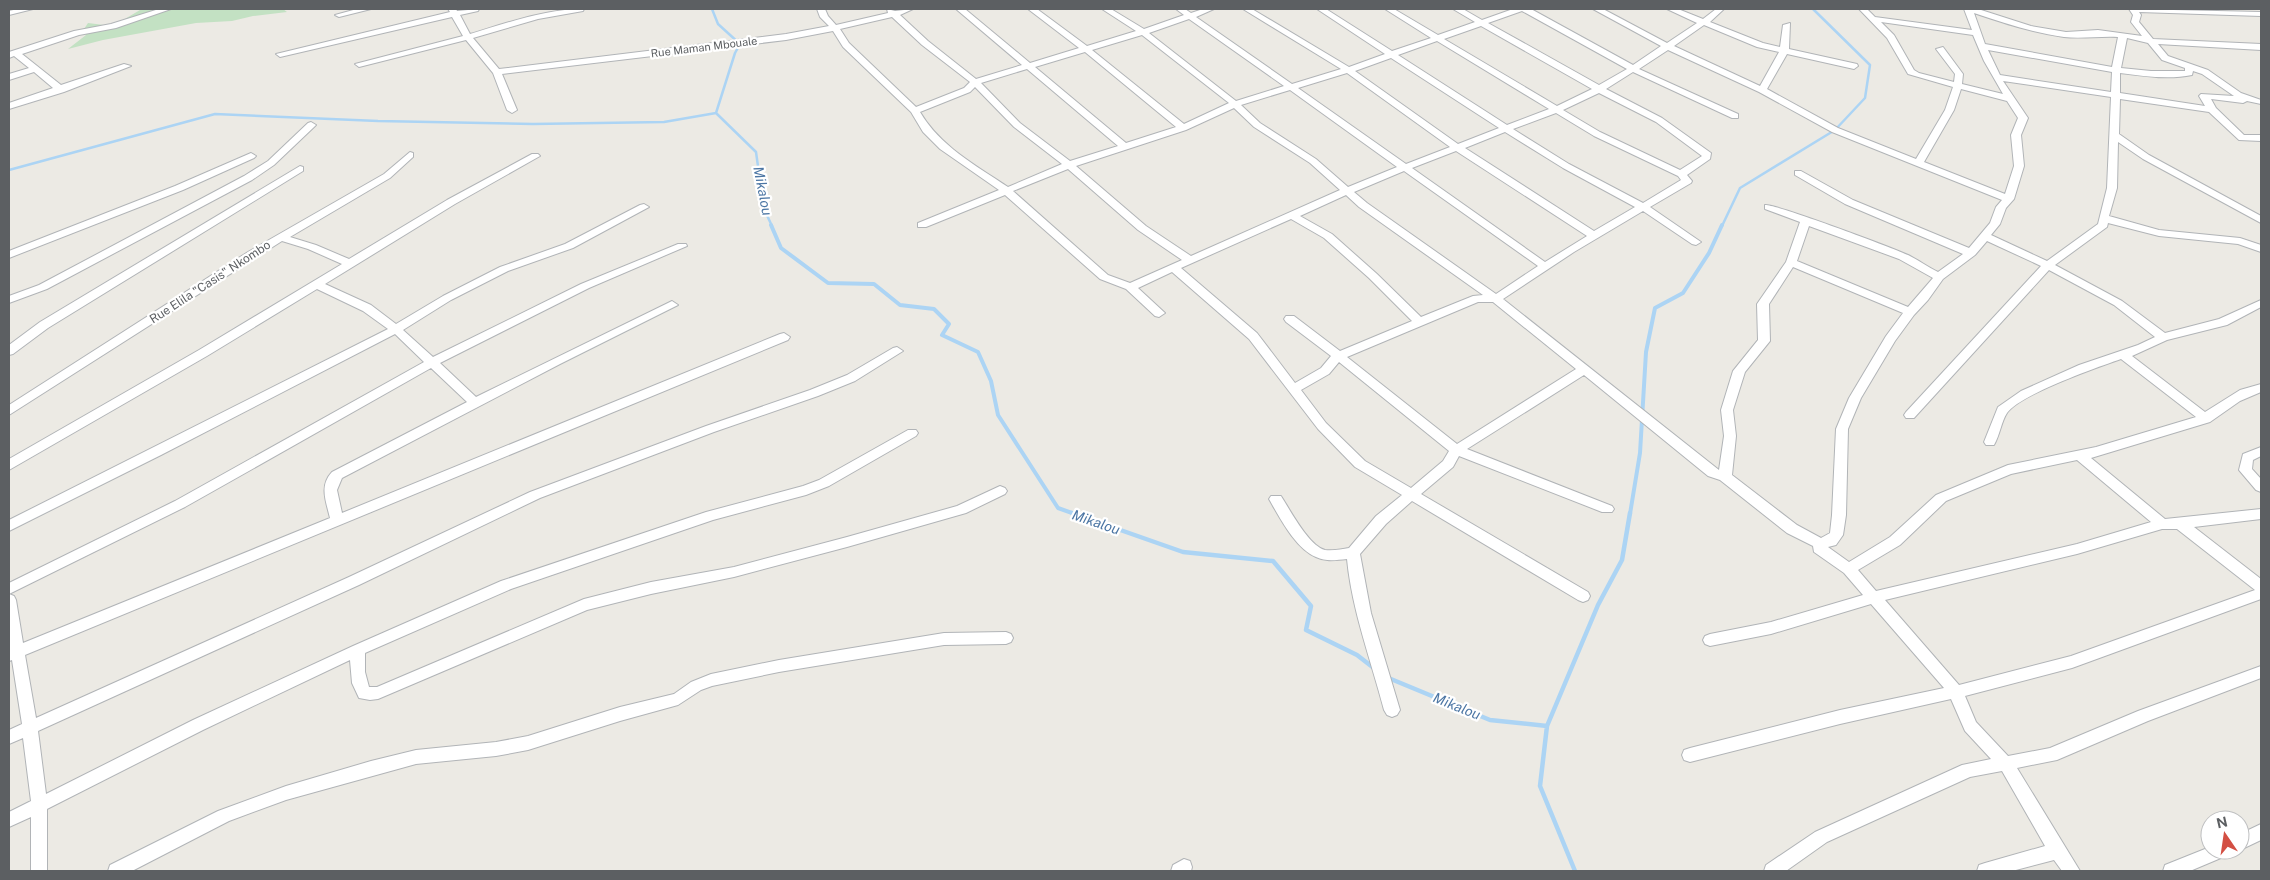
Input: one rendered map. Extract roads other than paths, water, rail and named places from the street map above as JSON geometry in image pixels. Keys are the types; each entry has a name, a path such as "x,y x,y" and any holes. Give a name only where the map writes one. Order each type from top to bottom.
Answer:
{"street":[{"path":"9,13 29,9"},
{"path":"12,54 78,32 113,26 167,9"},
{"path":"338,15 367,9"},
{"path":"280,54 454,11 475,9"},
{"path":"359,64 468,38 537,17 580,9"},
{"path":"821,9 824,17 836,29 846,45 915,111 926,130 943,147 1006,190 1104,277 1130,287 1159,313"},
{"name":"Rue Maman Mbouale","path":"497,72 740,44 836,29 891,11 909,9"},
{"path":"960,9 1124,146"},
{"path":"1032,9 1086,49 1183,128"},
{"path":"1106,9 1143,32 1235,104 1258,125 1313,162 1346,191 1496,299 1713,473 1725,477 1792,529 1820,544 1831,540 1836,535 1838,527 1842,429 1855,398 1890,338 1910,312 1939,277 1971,253 1993,227 2001,207 2009,199 2019,166 2016,135 2022,118 1981,46 1976,21 1969,9"},
{"path":"1180,9 1546,267"},
{"path":"915,111 967,90 975,82 1143,32 1210,9"},
{"path":"1247,9 1348,70 1457,147 1594,236"},
{"path":"1321,9 1566,166 1643,207 1696,242"},
{"path":"1293,389 1325,371 1338,356 1477,298 1496,299 1594,236 1686,183 1688,179 1597,134 1389,9"},
{"path":"1457,9 1599,89 1659,120 1706,153 1707,157 1681,174"},
{"path":"922,225 1069,165 1183,128 1235,104 1348,70 1520,9"},
{"path":"1525,9 1633,69 1734,116"},
{"path":"1596,9 1667,46 1762,90 1835,130 2009,199"},
{"path":"1671,9 1752,43 1854,66"},
{"path":"1130,287 1346,191 1555,110 1599,89 1633,69 1720,9"},
{"path":"1863,9 1891,37 1911,72 1920,77 2011,99"},
{"path":"1969,9 2029,28 2066,35 2098,33 2123,35 2151,41 2261,47"},
{"path":"2133,9 2261,14"},
{"path":"2133,9 2137,15 2135,22 2165,58 2189,68 2205,72 2238,95 2260,103"},
{"path":"454,11 468,38 497,72 512,110"},
{"path":"891,11 925,43 975,82 1016,124 1069,165 1142,228 1190,260"},
{"path":"1874,19 1977,33"},
{"path":"1762,90 1784,51 1787,25"},
{"path":"1910,415 2048,265 2095,233 2103,225 2103,218 2112,188 2116,70 2123,35"},
{"path":"1981,46 2116,70 2151,74 2184,74 2189,73 2189,68"},
{"path":"1919,162 1930,140 1951,111 1959,85 1960,74 1940,49"},
{"path":"12,54 62,90"},
{"path":"9,106 62,90 127,66"},
{"path":"9,78 35,69"},
{"path":"1997,77 2212,110"},
{"path":"2260,103 2204,96 2212,110 2242,138 2261,138"},
{"path":"9,300 43,287 248,178 271,164 311,126"},
{"path":"2113,134 2146,157 2261,220"},
{"name":"Rue Elila \"Casis\" Nkombo","path":"9,411 280,237 387,176 410,155"},
{"path":"9,254 179,188 251,156"},
{"path":"9,465 203,354 451,202 535,156"},
{"path":"9,351 44,325 300,169"},
{"path":"1798,173 1849,202 1971,253"},
{"path":"9,526 157,452 396,328 447,298 504,269 569,246 644,207"},
{"path":"1770,207 1903,256 1939,277"},
{"path":"2242,210 2261,208"},
{"path":"1291,215 1328,236 1373,276 1419,322"},
{"path":"2103,218 2159,233 2228,238 2261,249"},
{"path":"1725,477 1730,436 1726,410 1733,387 1739,371 1764,340 1764,304 1791,262 1806,220"},
{"path":"1985,236 2048,265 2118,303 2163,337"},
{"path":"280,237 312,247 352,264"},
{"path":"9,588 189,499 433,362 585,286 682,246"},
{"path":"1791,262 1910,312"},
{"path":"1174,268 1253,336 1335,441 1360,464 1583,596"},
{"path":"316,284 367,308 396,328 475,403"},
{"path":"1990,442 2002,410 2025,394 2083,368 2142,348 2163,337 2223,322 2261,303"},
{"path":"336,519 330,485 332,479 475,403 628,325 672,305"},
{"path":"1290,319 1376,384 1456,450 1607,509"},
{"path":"12,653 196,580 336,519 784,337"},
{"path":"9,737 345,585 536,495 710,429 814,393 851,378 897,351"},
{"path":"2122,354 2206,419"},
{"path":"1276,499 1310,548 1321,554 1353,553 1381,520 1448,464 1456,450 1584,369"},
{"path":"1849,569 1894,541 1941,498 2008,470 2079,455 2206,419 2258,390"},
{"path":"9,820 198,725 358,650 506,585 711,516 806,490 824,483 912,433"},
{"path":"2261,451 2246,457 2244,465 2245,470 2261,487"},
{"path":"2079,455 2162,524"},
{"path":"358,650 357,678 364,693 378,693 584,605 651,588 734,572 847,542 961,510 1000,492"},
{"path":"1710,640 1771,628 1874,596 1944,582 2077,549 2162,524 2180,524 2261,514"},
{"path":"2180,524 2261,587"},
{"path":"1820,544 1819,548 1849,569 1874,596 1956,692 1970,726 2006,764 2057,851 2072,871"},
{"path":"1353,553 1362,612 1392,710"},
{"path":"1690,755 1840,717 1956,692 2072,662 2261,594"},
{"path":"9,600 12,653 30,728 39,805 39,871"},
{"path":"116,871 224,816 286,793 416,756 496,749 528,743 620,714 678,699 696,686 711,680 779,666 944,639 1006,638"},
{"path":"1772,871 1821,837 1968,770 2051,755 2143,716 2261,672"},
{"path":"1985,871 2057,851"},
{"path":"2172,871 2200,859"}],"waterway":[{"name":"Mikalou","path":"712,9 718,24 740,44 735,53 716,113"},
{"path":"1722,226 1740,188 1835,130 1865,98 1870,65 1813,9"},
{"path":"9,170 215,114 378,121 533,124 664,122 716,113"},
{"name":"Mikalou","path":"716,113 756,152 764,209 772,226"},
{"name":"Mikalou","path":"771,225 781,248 828,283 874,284 900,305 934,309 949,324 942,335 978,352 991,381 998,415 1058,508 1075,514"},
{"path":"1630,514 1640,453 1646,352 1655,308 1683,293 1709,253 1722,225"},
{"name":"Mikalou","path":"1072,513 1183,552 1273,561 1311,606 1306,630 1357,655 1375,669"},
{"path":"1547,726 1598,605 1622,560 1630,513"},
{"name":"Mikalou","path":"1386,677 1490,720 1547,726"},
{"name":"Mikalou","path":"1547,726 1540,786 1575,871"}]}
